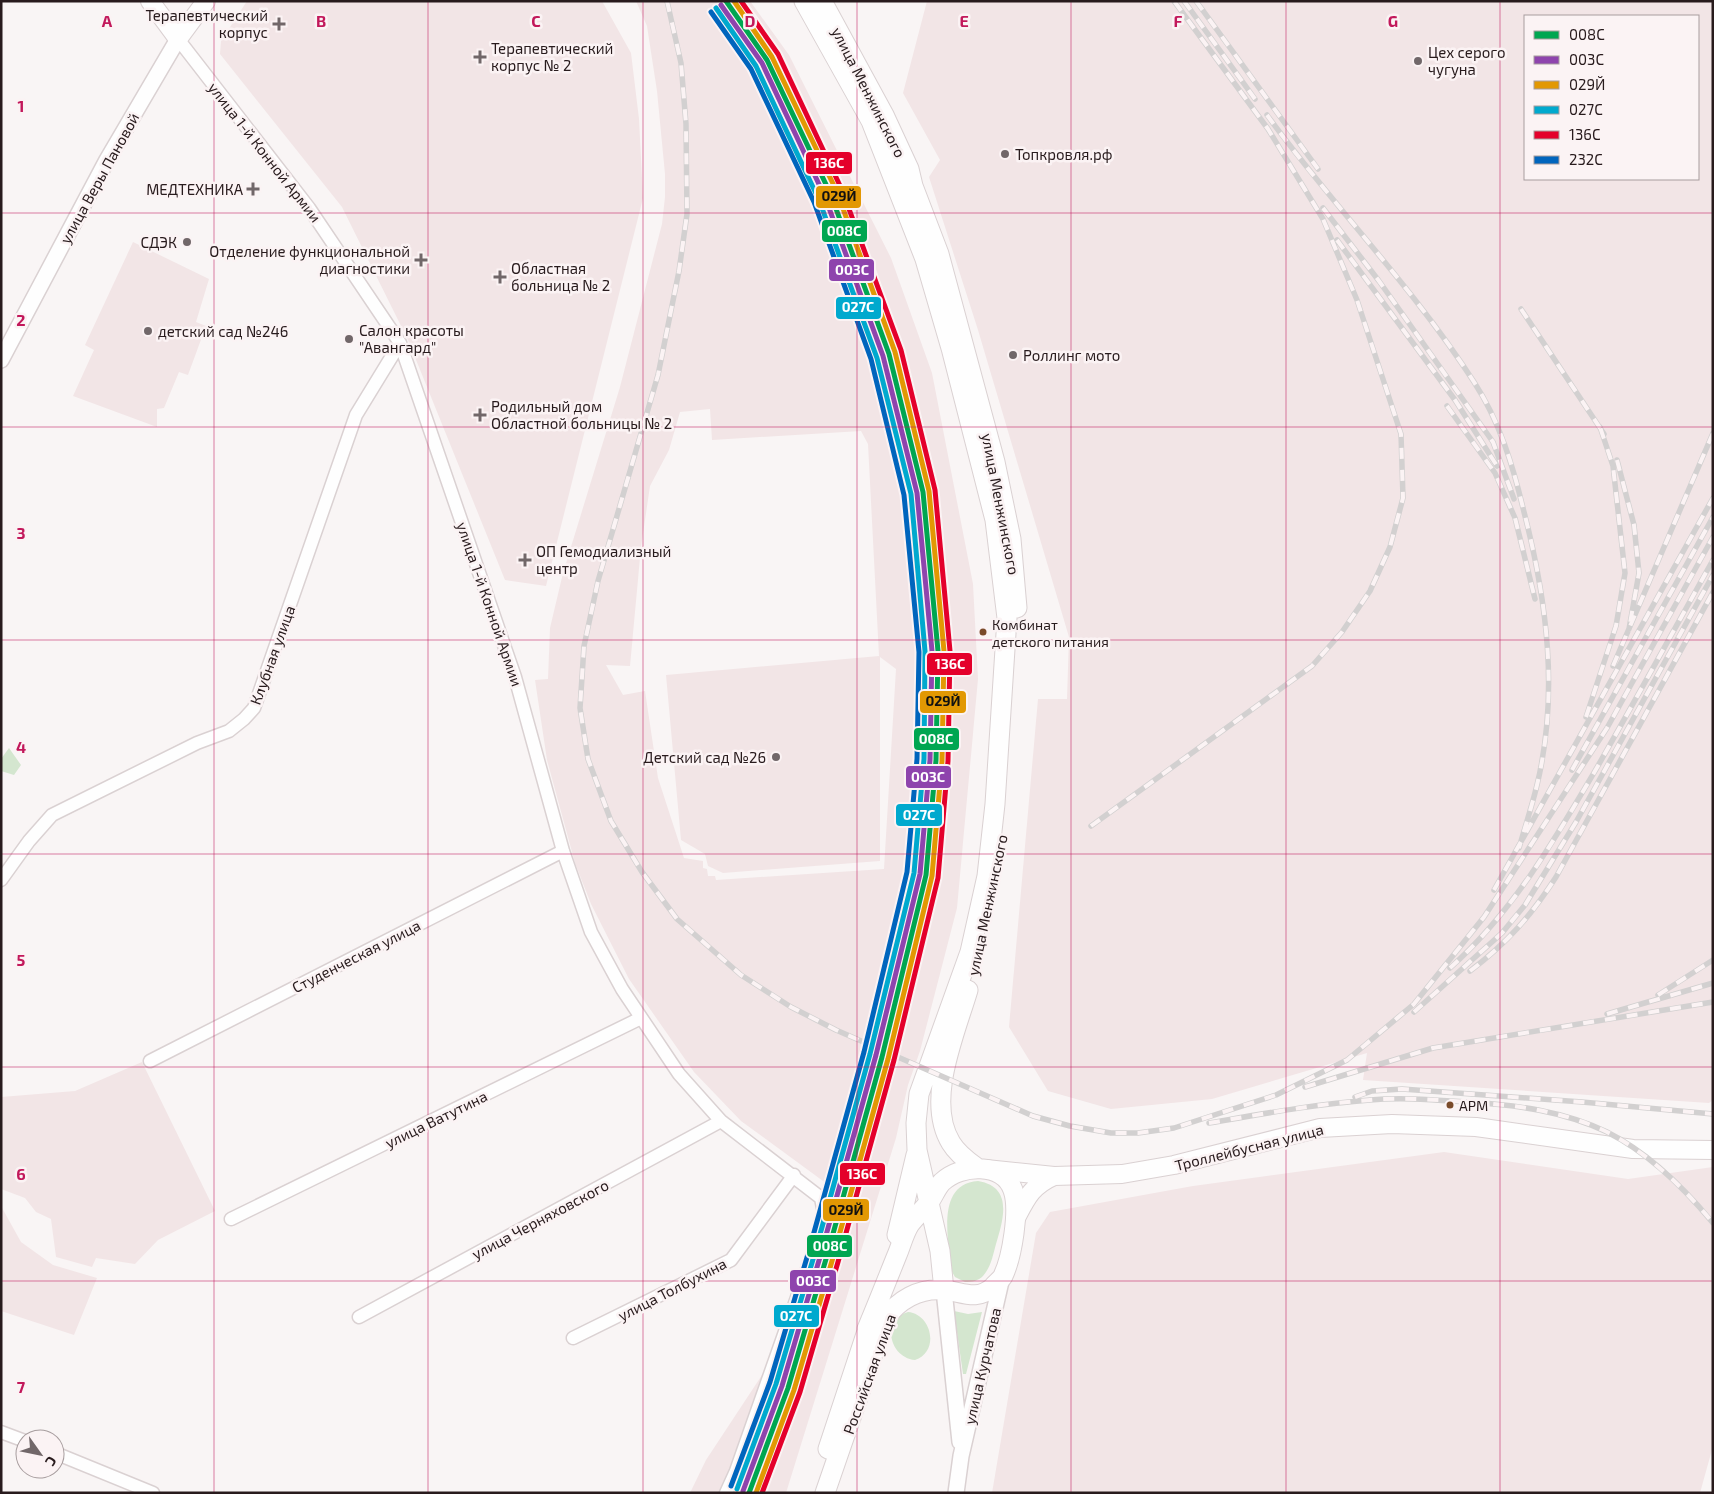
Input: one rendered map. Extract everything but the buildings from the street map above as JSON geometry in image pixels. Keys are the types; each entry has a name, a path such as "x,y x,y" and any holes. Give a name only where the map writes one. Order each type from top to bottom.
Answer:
{"main road":[{"name":"улица 1-й Конной Армии","path":"150,1 178,39"},
{"name":"улица Веры Пановой","path":"178,39 206,1"},
{"name":"улица Менжинского","path":"804,1 871,121 925,258 951,348 995,520 1005,598 1007,632 995,804 987,876 970,952 939,1059"},
{"name":"улица Менжинского","path":"822,1 884,115 909,169 913,186 939,254 995,462 1016,576 1016,676 1009,780 1000,858 979,954 939,1059"},
{"path":"939,1059 939,1107 942,1124 951,1144 961,1156 980,1168 1003,1177 1012,1188 1016,1202 1015,1220 1002,1277 988,1290 974,1296 944,1290 940,1251 917,1150 916,1123 919,1094 939,1059"},
{"name":"Троллейбусная улица","path":"980,1168 1054,1176 1122,1174 1174,1165 1320,1128 1392,1124 1476,1127 1633,1149 1713,1150"},
{"path":"867,1330 901,1222 917,1150"},
{"path":"867,1330 909,1225 930,1201 941,1182 959,1170 980,1168"},
{"path":"1015,1220 1033,1189 1040,1182 1054,1176"},
{"name":"Российская улица","path":"825,1493 885,1320 894,1306 910,1296 928,1291 944,1290"},
{"name":"Российская улица","path":"812,1493 867,1330"}],"street":[{"name":"улица 1-й Конной Армии","path":"178,39 309,208 400,343 515,676 563,852 591,932 622,990 679,1074 721,1121 821,1198 826,1218 736,1471 726,1493"},
{"name":"улица Веры Пановой","path":"1,360 106,160 178,39"},
{"name":"Клубная улица","path":"1,880 29,841 52,815 197,743 229,731 254,708 356,415 400,343"},
{"name":"Студенческая улица","path":"150,1061 563,852"},
{"name":"улица Ватутина","path":"231,1219 641,1018"},
{"name":"улица Черняховского","path":"359,1317 721,1121"},
{"name":"улица Толбухина","path":"573,1338 732,1260 794,1176"},
{"name":"улица Курчатова","path":"956,1493 961,1456 1002,1277"},
{"name":"улица Курчатова","path":"944,1290 961,1456"},
{"path":"1,1432 15,1437"},
{"path":"65,1457 154,1493"}],"shaded area":[{"name":"Областная больница № 2","path":"247,1 602,1 631,53 639,119 643,198 546,586 505,580 408,340 342,207 220,54 221,41"},
{"path":"636,1 750,1 789,55 891,258 932,373 973,584 978,679 957,908 920,1051 908,1085 896,1138 786,1493 690,1493 706,1460 799,1319 838,1192 741,1121 694,1072 629,979 591,904 575,863 547,760 535,680 548,679 550,628 563,573 620,387 662,224 665,174 657,91 647,26","holes":["710,409 712,440 861,431 868,444 879,656 666,675 681,840 705,854 708,866 723,873 880,861 880,657 896,669 884,869 716,880 715,876 708,876 707,869 703,868 703,861 684,858 658,778 645,691 623,695 606,665 630,666 641,547 650,486 669,450 680,412"]},
{"path":"927,1 1713,1 1713,1100 1709,1103 1363,1080 1367,1053 1212,1099 1111,1109 1048,1091 1009,1027 1038,699 1067,699 1069,637 978,330 929,177 940,160 903,93"},
{"name":"детский сад №246","path":"133,242 209,279 196,322 206,326 188,375 179,372 164,408 157,409 157,427 73,396 94,350 85,345"},
{"path":"142,1062 215,1211 158,1240 135,1264 96,1258 92,1267 56,1257 51,1219 36,1212 25,1198 1,1189 1,1097 75,1091"},
{"path":"1444,1152 1628,1179 1713,1167 1713,1446 1700,1493 992,1493 1036,1233 1050,1212 1193,1186"},
{"path":"1,1206 21,1242 53,1265 97,1278 74,1335 1,1311"}],"green space":[{"path":"9,748 21,765 14,775 1,771 1,759"},
{"path":"978,1181 989,1184 997,1190 1001,1197 1003,1215 993,1257 988,1269 979,1279 965,1282 955,1277 951,1270 947,1230 948,1216 950,1203 955,1192 964,1184"},
{"path":"954,1311 968,1314 982,1312 966,1374 963,1374"},
{"path":"908,1312 916,1314 923,1319 930,1334 928,1349 923,1356 915,1360 906,1358 899,1353 894,1346 892,1338 891,1330 894,1323 899,1316"}],"railway":[{"path":"667,1 681,63 686,124 687,214 679,271 658,375 598,581 584,646 580,708 588,759 611,821 642,872 677,919 741,975 791,1007 836,1030 1033,1116 1070,1126 1111,1133 1138,1133 1174,1128 1276,1095 1347,1060 1414,1004 1484,917 1607,728 1713,537"},
{"path":"1091,826 1312,666 1342,632 1370,591 1390,547 1403,498 1401,434 1357,300 1323,219 1268,129 1174,1"},
{"path":"1184,1 1255,99"},
{"path":"1196,1 1318,169"},
{"path":"1267,115 1450,347 1483,397 1505,445 1520,495 1539,579 1544,613 1549,682 1544,751 1535,793 1519,848"},
{"path":"1323,208 1379,281 1493,442 1514,499"},
{"path":"1337,240 1455,400 1497,466"},
{"path":"1521,309 1604,434"},
{"path":"1447,406 1495,473 1515,518 1535,599"},
{"path":"1586,717 1616,626 1625,573 1613,466 1600,427"},
{"path":"1613,666 1713,433"},
{"path":"1617,460 1634,525 1639,573 1629,629"},
{"path":"1494,890 1713,498"},
{"path":"1572,770 1713,517"},
{"path":"1450,968 1493,924 1530,875 1564,824 1713,560"},
{"path":"1414,1012 1502,933 1525,905 1576,822 1713,575"},
{"path":"1470,971 1507,939 1537,904 1556,877 1713,592"},
{"path":"1658,995 1713,960"},
{"path":"1607,1014 1713,983"},
{"path":"1305,1087 1433,1048 1713,1002"},
{"path":"1355,1097 1372,1091 1402,1089 1713,1114"},
{"path":"1209,1123 1309,1107 1382,1099 1468,1102 1539,1110 1574,1119 1622,1140 1664,1172 1713,1223"}],"transit line":[{"name":"008С","path":"726,1 767,60 831,195 889,354 923,492 938,651 936,760 926,875 882,1057 826,1259 788,1388 749,1493"},
{"name":"029Й","path":"734,1 772,57 837,192 895,352 929,491 944,651 942,761 932,876 888,1059 832,1261 794,1390 756,1493"},
{"name":"136С","path":"741,1 778,54 842,190 901,350 935,490 950,651 948,761 938,878 894,1060 838,1262 800,1392 762,1493"},
{"name":"003С","path":"721,5 762,63 825,197 883,356 917,493 932,651 930,760 920,874 876,1055 820,1257 782,1386 743,1491"},
{"name":"027С","path":"716,8 756,66 819,200 877,358 911,494 925,651 924,759 914,873 870,1054 814,1256 776,1384 737,1489"},
{"name":"232C","path":"711,12 751,69 814,202 871,359 904,495 919,652 917,759 907,872 864,1052 808,1254 770,1382 731,1486"}],"place":[{"name":"Терапевтический корпус","path":"279,24"},
{"name":"Терапевтический корпус № 2","path":"480,57"},
{"name":"Цех серого чугуна","path":"1418,61"},
{"name":"Топкровля.рф","path":"1005,154"},
{"name":"МЕДТЕХНИКА","path":"253,189"},
{"name":"СДЭК","path":"187,242"},
{"name":"Отделение функциональной диагностики","path":"421,260"},
{"name":"Областная больница № 2","path":"500,277"},
{"name":"детский сад №246","path":"148,331"},
{"name":"Салон красоты \"Авангард\"","path":"349,339"},
{"name":"Роллинг мото","path":"1013,355"},
{"name":"Родильный дом Областной больницы № 2","path":"480,415"},
{"name":"ОП Гемодиализный центр","path":"525,560"},
{"name":"Комбинат детского питания","path":"983,632"},
{"name":"Детский сад №26","path":"776,757"},
{"name":"АРМ","path":"1450,1105"}]}
